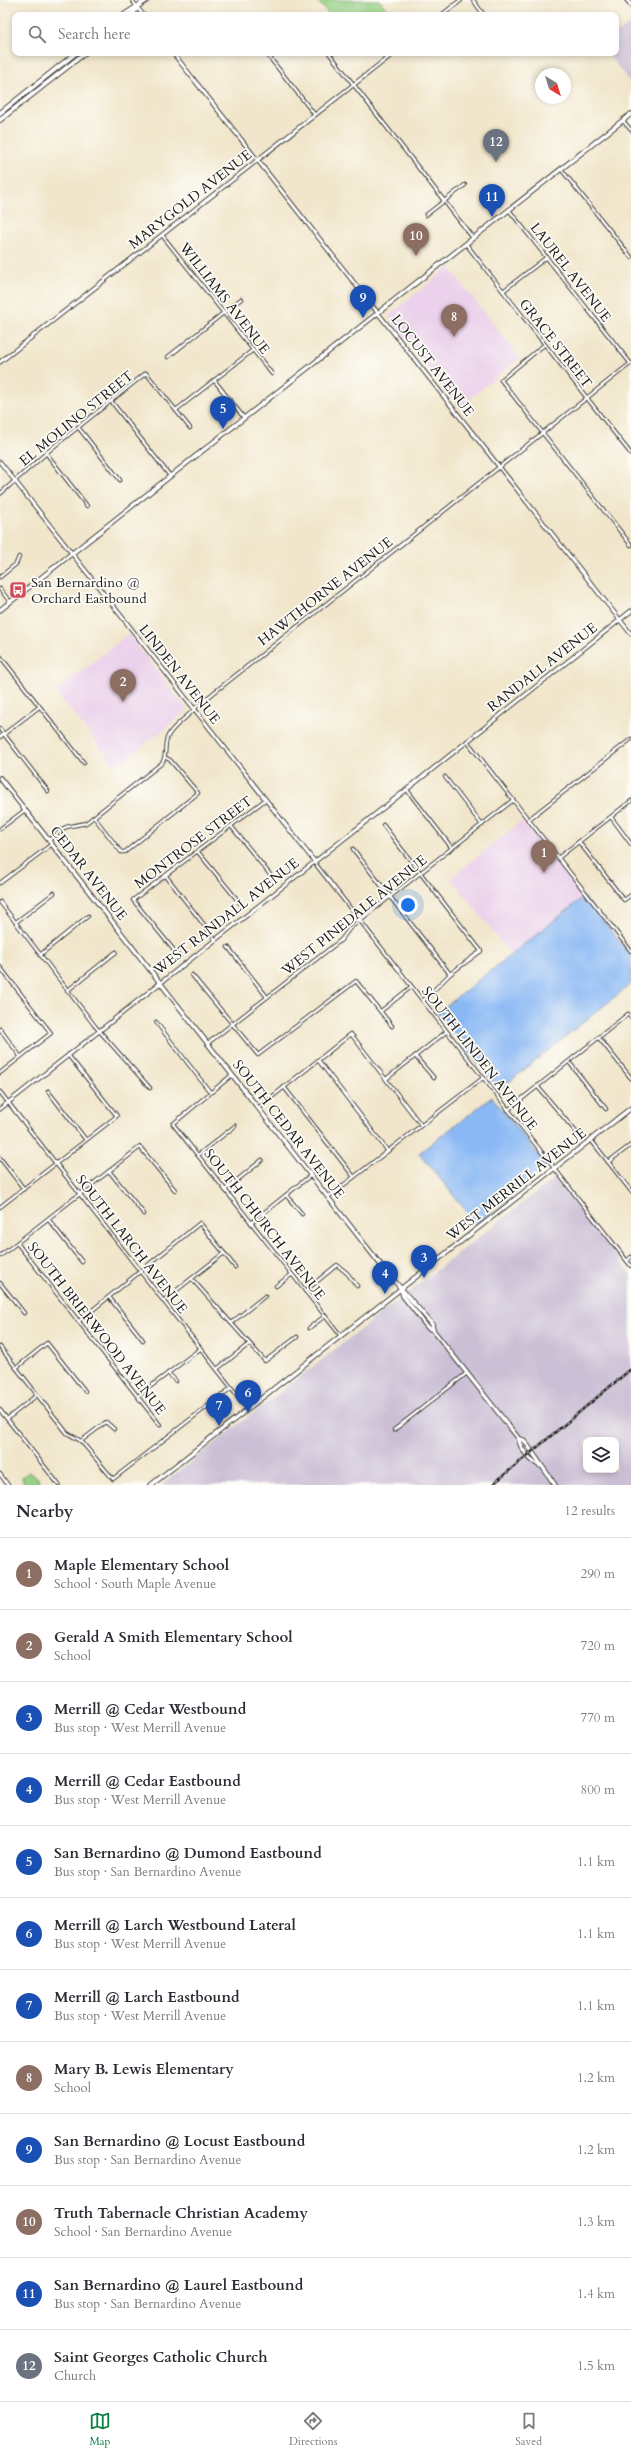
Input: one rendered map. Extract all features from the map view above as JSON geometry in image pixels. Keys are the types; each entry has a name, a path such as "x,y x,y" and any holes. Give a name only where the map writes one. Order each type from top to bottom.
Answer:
{"main road":[{"path":"129,12 147,0"},
{"path":"627,0 631,5"},
{"path":"134,12 137,7"},
{"path":"0,113 72,56"},
{"path":"0,120 80,56"},
{"path":"0,610 631,114"},
{"name":"CEDAR AVENUE","path":"0,778 160,982"},
{"name":"SOUTH CEDAR AVENUE","path":"160,982 401,1289 407,1293 432,1324 433,1330 519,1439 519,1443 536,1464 541,1466 555,1485"},
{"name":"WEST MERRILL AVENUE","path":"151,1485 631,1108"}],"street":[{"path":"132,0 141,12"},
{"path":"446,12 461,0"},
{"path":"473,0 482,12"},
{"name":"LOCUST AVENUE","path":"175,56 631,634"},
{"path":"268,56 315,115"},
{"path":"331,56 474,238"},
{"name":"MARYGOLD AVENUE","path":"0,362 390,56"},
{"path":"623,120 631,130"},
{"path":"561,169 631,258"},
{"path":"426,215 465,185"},
{"name":"LAUREL AVENUE","path":"509,210 631,364"},
{"name":"WILLIAMS AVENUE","path":"162,235 272,374"},
{"name":"GRACE STREET","path":"466,244 631,454"},
{"path":"503,291 546,258"},
{"path":"168,357 241,299"},
{"path":"544,345 501,380 631,545"},
{"path":"190,428 176,410 253,350"},
{"name":"HAWTHORNE AVENUE","path":"166,758 167,738 194,709 631,364"},
{"name":"EL MOLINO STREET","path":"0,494 46,453 146,373 176,410"},
{"path":"214,380 244,418"},
{"path":"111,401 170,477"},
{"path":"78,427 120,480"},
{"path":"46,453 87,506"},
{"name":"LINDEN AVENUE","path":"0,462 314,861"},
{"path":"0,577 16,564 19,557"},
{"path":"0,589 10,602"},
{"name":"RANDALL AVENUE","path":"467,741 631,611"},
{"path":"0,656 84,763"},
{"path":"0,737 39,707"},
{"path":"0,729 48,791"},
{"path":"528,820 631,739"},
{"path":"467,741 512,801 631,950"},
{"name":"WEST RANDALL AVENUE","path":"0,1108 314,861 407,790 467,741"},
{"path":"49,840 60,830 83,824 166,758 170,760 198,794 125,852 121,852 94,816"},
{"path":"445,777 482,825"},
{"path":"407,790 452,848"},
{"name":"MONTROSE STREET","path":"177,954 133,900 265,800"},
{"name":"WEST PINEDALE AVENUE","path":"208,1043 341,940 350,928 512,801"},
{"path":"558,858 631,801"},
{"path":"0,829 25,809"},
{"path":"611,817 631,844"},
{"path":"383,825 422,872 481,951 450,974 423,1001"},
{"path":"231,826 272,877"},
{"path":"579,842 624,900 631,895"},
{"path":"0,883 52,844"},
{"path":"353,849 450,974"},
{"path":"198,852 240,903"},
{"name":"SOUTH LINDEN AVENUE","path":"314,861 446,1032 631,1266"},
{"path":"166,876 215,939"},
{"path":"16,922 54,893"},
{"path":"0,902 67,991 130,1067 150,1088"},
{"path":"40,954 88,916"},
{"path":"228,947 267,997"},
{"path":"67,991 116,952"},
{"path":"0,967 51,1034 20,1056 0,1073"},
{"path":"192,975 234,1023 258,1055 356,981 392,1026"},
{"path":"381,1011 412,987"},
{"path":"508,1110 628,1014 631,1018"},
{"path":"156,1022 210,1092 232,1075"},
{"path":"0,1029 20,1056"},
{"path":"386,1079 446,1032"},
{"path":"258,1108 351,1034 421,1125"},
{"path":"599,1038 631,1078"},
{"path":"0,1207 117,1116 68,1055"},
{"path":"415,1056 434,1078"},
{"path":"318,1060 388,1150"},
{"path":"569,1062 606,1109"},
{"path":"328,1197 421,1125 446,1108 483,1078"},
{"path":"537,1086 577,1133"},
{"path":"284,1087 354,1177"},
{"path":"48,1091 86,1140"},
{"name":"SOUTH LARCH AVENUE","path":"0,1092 248,1409"},
{"name":"SOUTH CHURCH AVENUE","path":"210,1092 173,1124 341,1336"},
{"path":"198,1155 235,1126"},
{"path":"591,1140 631,1191"},
{"path":"608,1162 631,1145"},
{"path":"0,1256 140,1147 175,1190"},
{"path":"0,1158 24,1189"},
{"path":"225,1190 262,1160"},
{"path":"109,1171 144,1214"},
{"path":"251,1223 311,1175"},
{"path":"286,1195 302,1214"},
{"path":"48,1219 82,1262"},
{"path":"79,1321 200,1223 235,1267"},
{"name":"SOUTH BRIERWOOD AVENUE","path":"18,1243 160,1425"},
{"path":"163,1301 224,1253"},
{"path":"627,1261 631,1257"},
{"path":"305,1291 337,1265 347,1272 357,1286"},
{"path":"276,1286 291,1274"},
{"path":"192,1279 218,1311 226,1315 265,1362 297,1337"},
{"path":"0,1283 24,1313"},
{"path":"231,1322 264,1296"},
{"path":"109,1297 143,1340"},
{"path":"309,1328 325,1316"},
{"path":"16,1368 47,1343 85,1391"},
{"path":"217,1369 249,1344"},
{"path":"0,1347 67,1433 81,1441 113,1479 231,1388"},
{"path":"138,1396 200,1348"},
{"path":"168,1373 176,1381"},
{"path":"394,1430 467,1373"},
{"path":"7,1419 37,1395"},
{"path":"0,1410 58,1484"},
{"path":"81,1441 106,1422 114,1429"},
{"path":"0,1474 8,1485"}],"shaded area":[{"path":"631,23 631,83 609,56 619,56 619,32"},
{"path":"449,267 520,358 459,407 388,316"},
{"path":"128,634 188,710 116,767 56,692"},
{"path":"523,820 584,897 511,955 451,878"},
{"path":"556,1177 631,1274 631,1485 161,1485"}],"green space":[{"path":"317,0 379,0 389,12 327,12"},
{"path":"29,1472 38,1478 39,1485 24,1485 22,1477"}],"water":[{"path":"584,897 631,956 631,984 499,1090 437,1013"},
{"path":"492,1097 547,1166 477,1224 419,1153"}],"railway":[{"path":"492,1485 631,1369"}],"place":[{"name":"Saint Georges Catholic Church","path":"496,162"},
{"name":"San Bernardino @ Laurel Eastbound","path":"492,217"},
{"name":"Truth Tabernacle Christian Academy","path":"416,256"},
{"name":"San Bernardino @ Locust Eastbound","path":"363,318"},
{"name":"Mary B. Lewis Elementary","path":"454,337"},
{"name":"San Bernardino @ Dumond Eastbound","path":"223,429"},
{"name":"San Bernardino @ Orchard Eastbound","path":"18,590"},
{"name":"Gerald A Smith Elementary School","path":"123,702"},
{"name":"Maple Elementary School","path":"544,873"},
{"name":"Merrill @ Cedar Westbound","path":"424,1278"},
{"name":"Merrill @ Cedar Eastbound","path":"385,1294"},
{"name":"Merrill @ Larch Westbound Lateral","path":"248,1413"},
{"name":"Merrill @ Larch Eastbound","path":"219,1426"}]}
